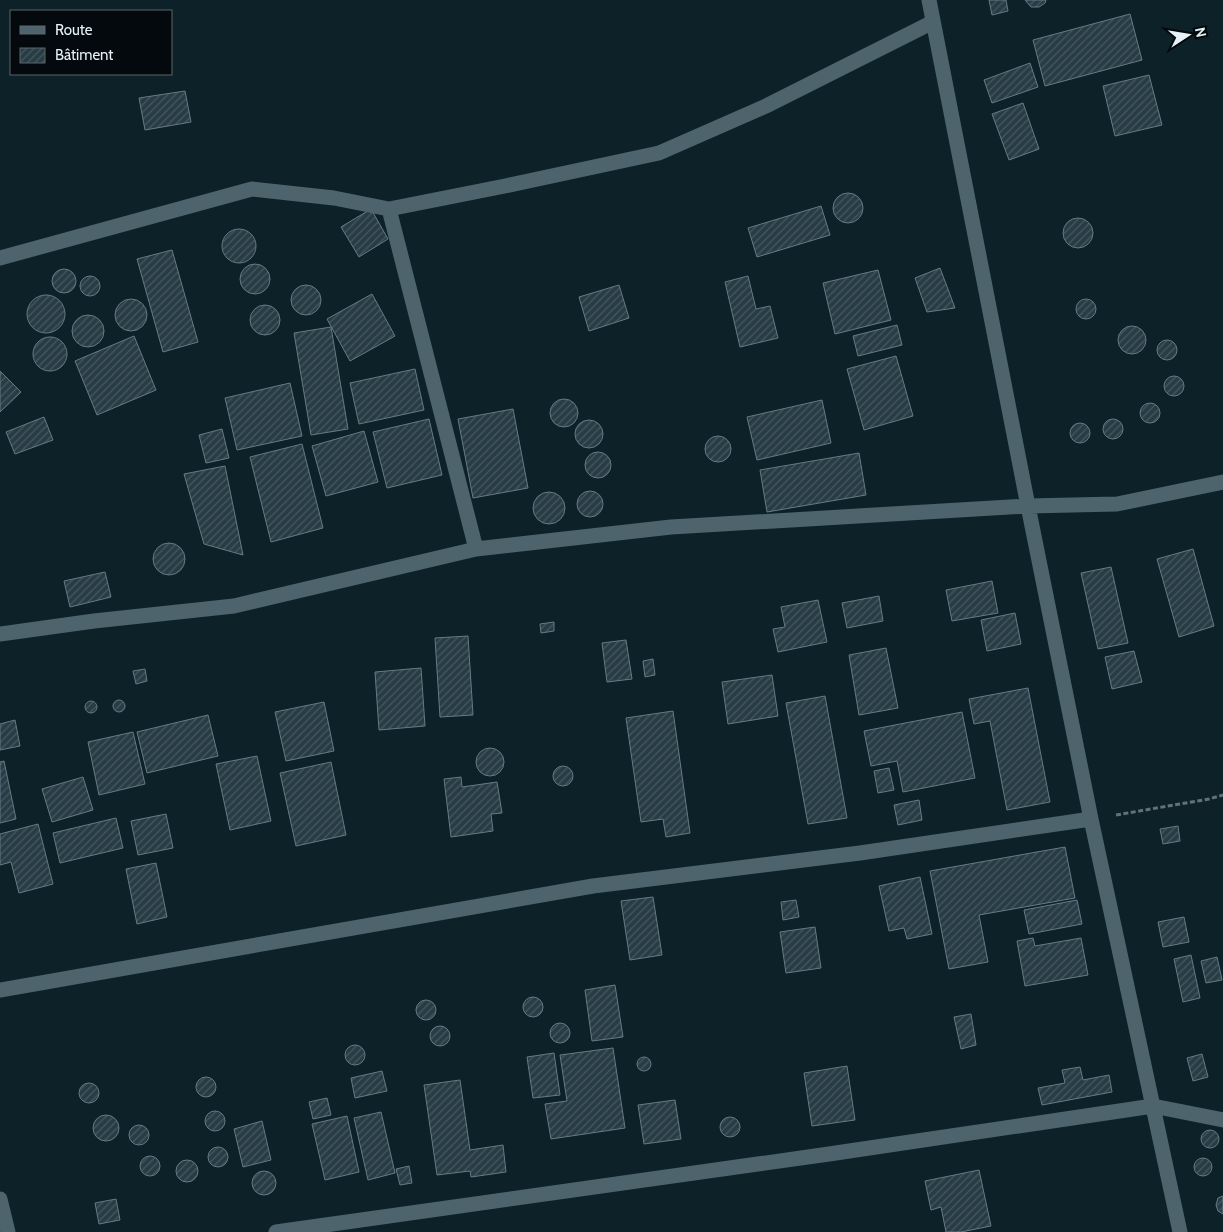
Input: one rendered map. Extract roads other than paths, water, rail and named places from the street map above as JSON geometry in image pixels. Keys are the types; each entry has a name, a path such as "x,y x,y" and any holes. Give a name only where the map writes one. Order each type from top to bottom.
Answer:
{"street":[{"path":"929,0 1091,819 1180,1232"},
{"path":"0,258 252,189 334,198 388,209 659,153 766,106 933,22"},
{"path":"388,209 476,549"},
{"path":"0,634 94,621 234,606 476,549 671,527 1028,506 1117,504 1223,482"},
{"path":"0,990 593,886 860,853 1091,819"},
{"path":"276,1232 1153,1106 1223,1120"},
{"path":"0,1198 8,1232"}]}
